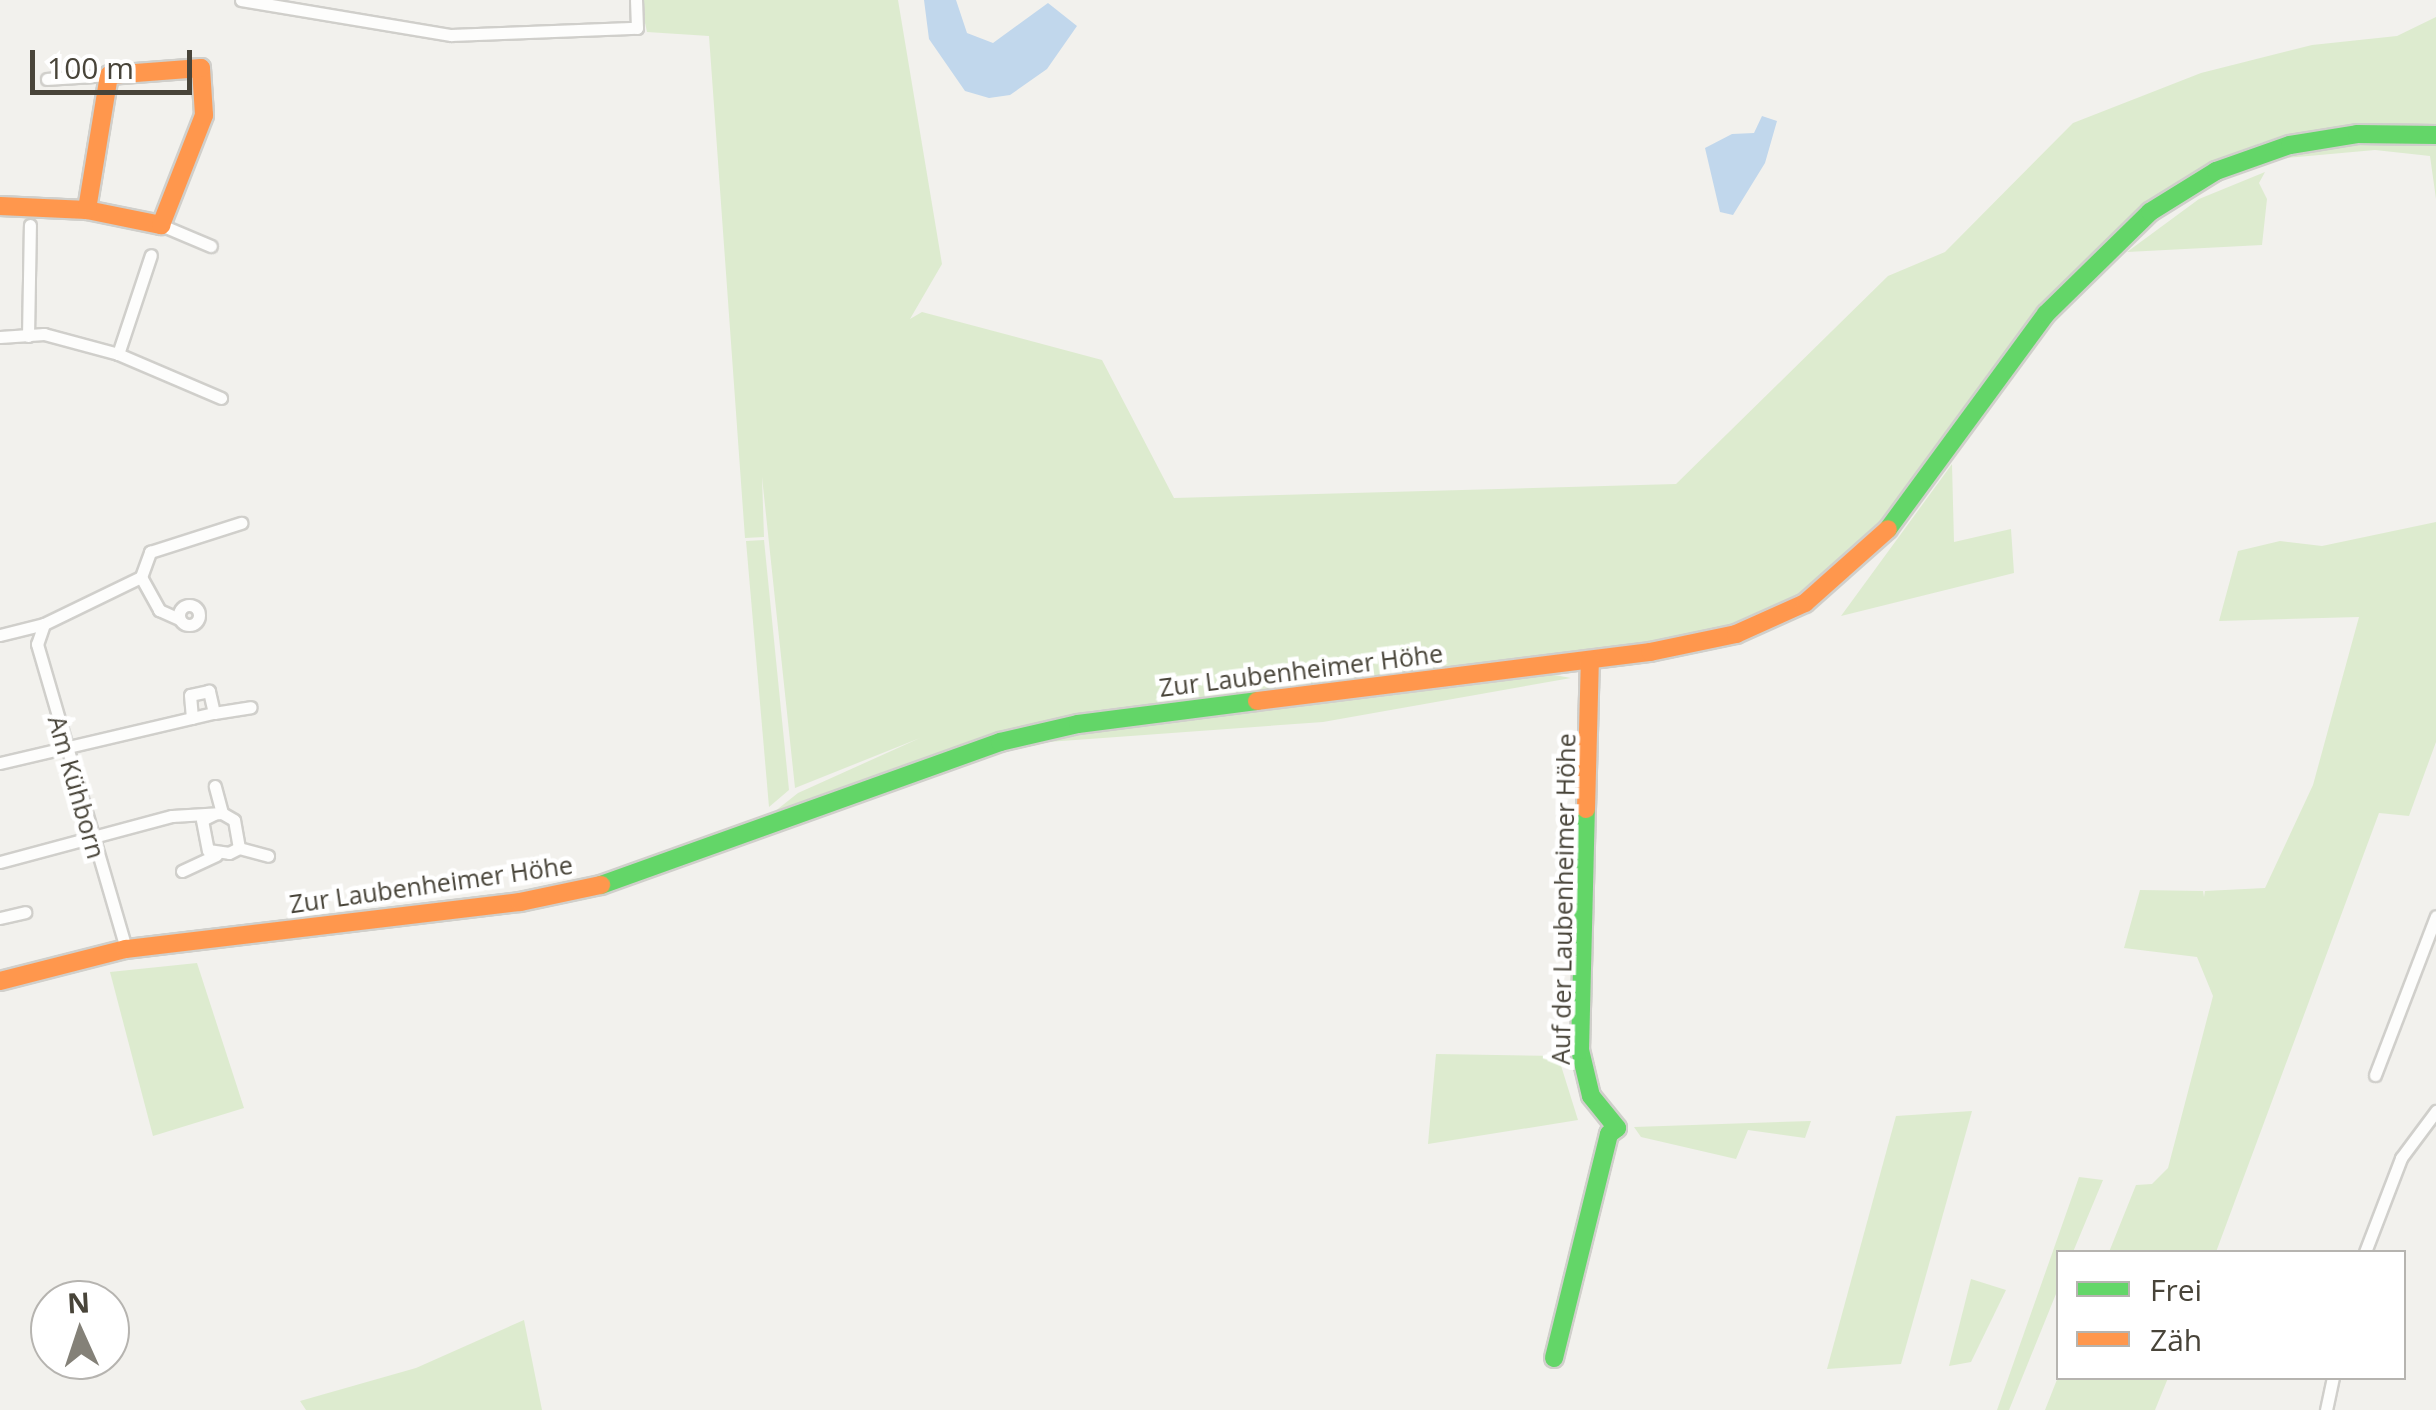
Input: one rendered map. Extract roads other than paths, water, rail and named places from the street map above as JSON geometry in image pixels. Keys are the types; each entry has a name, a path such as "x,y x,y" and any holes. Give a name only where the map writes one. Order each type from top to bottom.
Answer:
{"street":[{"path":"242,0 452,36 637,28 636,0"},
{"path":"46,79 202,68 204,115 161,224"},
{"path":"87,210 109,76"},
{"name":"Zur Laubenheimer Höhe","path":"0,980 126,949 520,902 627,879 1000,742 1078,724 1590,660 1721,638 1826,590 1890,530 2046,314 2117,238 2176,195 2242,159 2290,145 2357,134 2436,135"},
{"path":"0,206 87,210 161,224 211,246"},
{"path":"28,336 30,225"},
{"path":"118,354 152,256"},
{"path":"0,337 28,336 118,354 221,398"},
{"path":"0,636 44,624 141,577 150,552 241,524"},
{"path":"141,577 160,610 179,619"},
{"name":"Am Kühborn","path":"44,624 37,644 126,949"},
{"name":"Auf der Laubenheimer Höhe","path":"1554,1358 1609,1134 1616,1128 1591,1096 1580,1050 1590,660"},
{"path":"192,718 190,695 209,692 207,730"},
{"path":"0,763 251,707"},
{"path":"216,786 218,813"},
{"path":"217,854 208,850 202,820 218,813"},
{"path":"0,862 172,816 218,813 234,820 239,848"},
{"path":"182,872 217,854 239,848 268,856"},
{"path":"0,918 25,912"},
{"path":"2375,1075 2436,916"},
{"path":"2366,1250 2401,1158 2436,1111"},
{"path":"2326,1410 2333,1380"}],"water":[{"path":"924,0 956,0 967,33 993,43 1048,3 1077,26 1047,69 1010,95 989,98 965,91 929,39"},
{"path":"1762,116 1777,121 1765,163 1733,215 1720,212 1705,148 1732,134 1754,133"}]}
